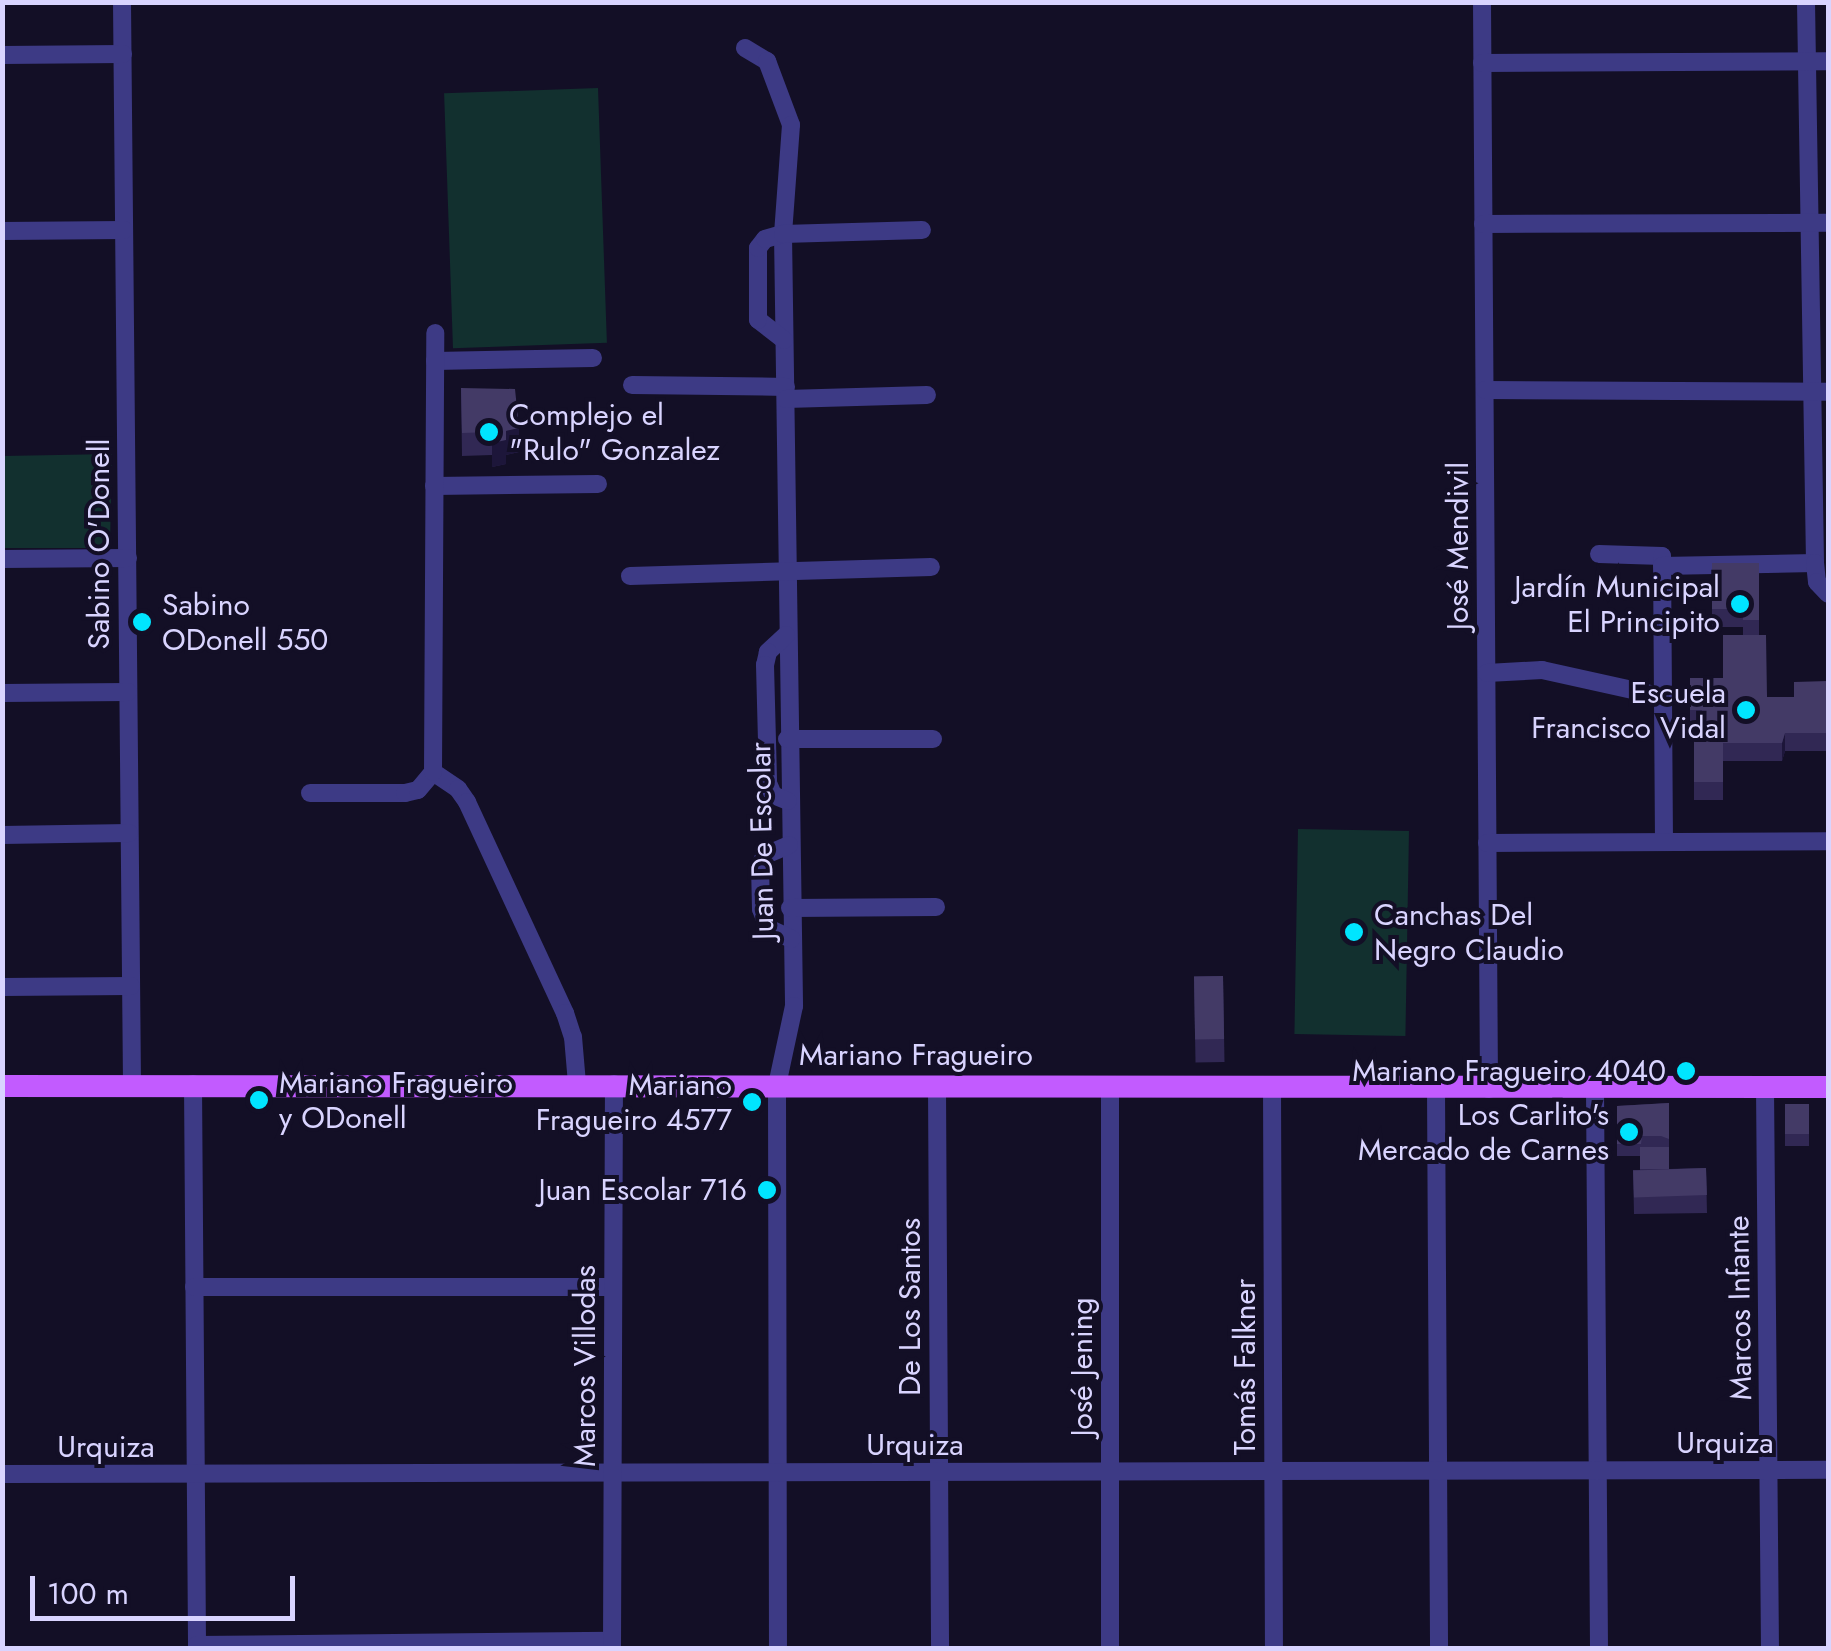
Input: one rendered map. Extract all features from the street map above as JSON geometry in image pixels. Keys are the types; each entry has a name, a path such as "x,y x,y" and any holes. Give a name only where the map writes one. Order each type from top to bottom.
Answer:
{"main road":[{"name":"Mariano Fragueiro","path":"2,1086 1828,1088"}],"street":[{"name":"Sabino O'Donell","path":"122,2 132,1085"},
{"name":"José Mendivil","path":"1482,2 1489,1089"},
{"path":"1806,2 1809,223 1820,392 1816,563 1817,582 1828,594"},
{"name":"Juan De Escolar","path":"745,48 767,61 791,126 783,234 787,739 794,1006 777,1084 778,1648"},
{"path":"2,55 122,54"},
{"path":"1482,63 1828,61"},
{"path":"1483,224 1828,223"},
{"path":"2,231 124,230"},
{"path":"784,340 758,320 758,248 765,239 783,234 922,230"},
{"path":"310,794 405,793 418,790 432,772 435,333"},
{"path":"435,361 593,358"},
{"path":"632,385 927,396"},
{"path":"1484,390 1820,392"},
{"path":"434,486 598,484"},
{"path":"1599,554 1662,556 1664,841"},
{"path":"2,559 128,558"},
{"path":"1662,566 1816,563"},
{"path":"630,576 931,567"},
{"path":"786,635 768,652 765,666 768,783 773,794 788,801"},
{"path":"1487,673 1542,670 1664,696"},
{"path":"2,694 128,692"},
{"path":"787,739 933,738"},
{"path":"432,772 458,789 467,802 565,1013 577,1084"},
{"path":"2,835 129,834"},
{"path":"1488,843 1828,841"},
{"path":"789,845 764,856 760,865 761,910 768,928 792,939"},
{"path":"790,908 936,906"},
{"path":"2,987 131,986"},
{"path":"193,1084 197,1646 612,1644"},
{"name":"Marcos Villodas","path":"612,1644 614,1084"},
{"name":"De Los Santos","path":"936,1086 940,1648"},
{"name":"José Jening","path":"1110,1086 1110,1648"},
{"name":"Tomás Falkner","path":"1272,1086 1274,1648"},
{"path":"1436,1088 1439,1648"},
{"name":"Marcos Infante","path":"1765,1088 1770,1648"},
{"path":"1595,1089 1598,1648"},
{"path":"194,1288 612,1287"},
{"name":"Urquiza","path":"2,1474 1828,1470"}],"green space":[{"path":"598,88 607,343 453,348 444,93"},
{"path":"112,454 110,543 104,548 3,548 3,456"},
{"name":"Canchas Del Negro Claudio","path":"1298,829 1409,831 1405,1036 1294,1034"}],"building":[{"path":"461,388 515,389 519,428 506,431 506,440 492,443 492,432 462,433"},
{"path":"1712,563 1759,563 1759,620 1743,620 1743,609 1712,609"},
{"path":"1723,635 1766,635 1767,697 1794,697 1794,682 1828,681 1828,733 1785,733 1782,743 1723,743 1723,782 1694,782 1694,740 1712,739 1712,735 1703,735 1702,710 1690,710 1690,678 1723,678"},
{"path":"1223,976 1224,1039 1195,1039 1194,977"},
{"path":"1669,1103 1669,1139 1642,1136 1641,1144 1617,1144 1617,1106"},
{"path":"1785,1104 1809,1104 1809,1134 1785,1134"},
{"path":"1640,1147 1669,1147 1669,1169 1640,1169"},
{"path":"1706,1168 1707,1195 1634,1198 1633,1171"}],"place":[{"name":"Complejo el \"Rulo\" Gonzalez","path":"489,432"},
{"name":"Jardín Municipal El Principito","path":"1740,604"},
{"name":"Sabino ODonell 550","path":"142,622"},
{"name":"Escuela Francisco Vidal","path":"1746,710"},
{"name":"Canchas Del Negro Claudio","path":"1354,932"},
{"name":"Mariano Fragueiro 4040","path":"1686,1071"},
{"name":"Mariano Fragueiro y ODonell","path":"259,1100"},
{"name":"Mariano Fragueiro 4577","path":"752,1102"},
{"name":"Los Carlito's Mercado de Carnes","path":"1629,1132"},
{"name":"Juan Escolar 716","path":"767,1190"}]}
